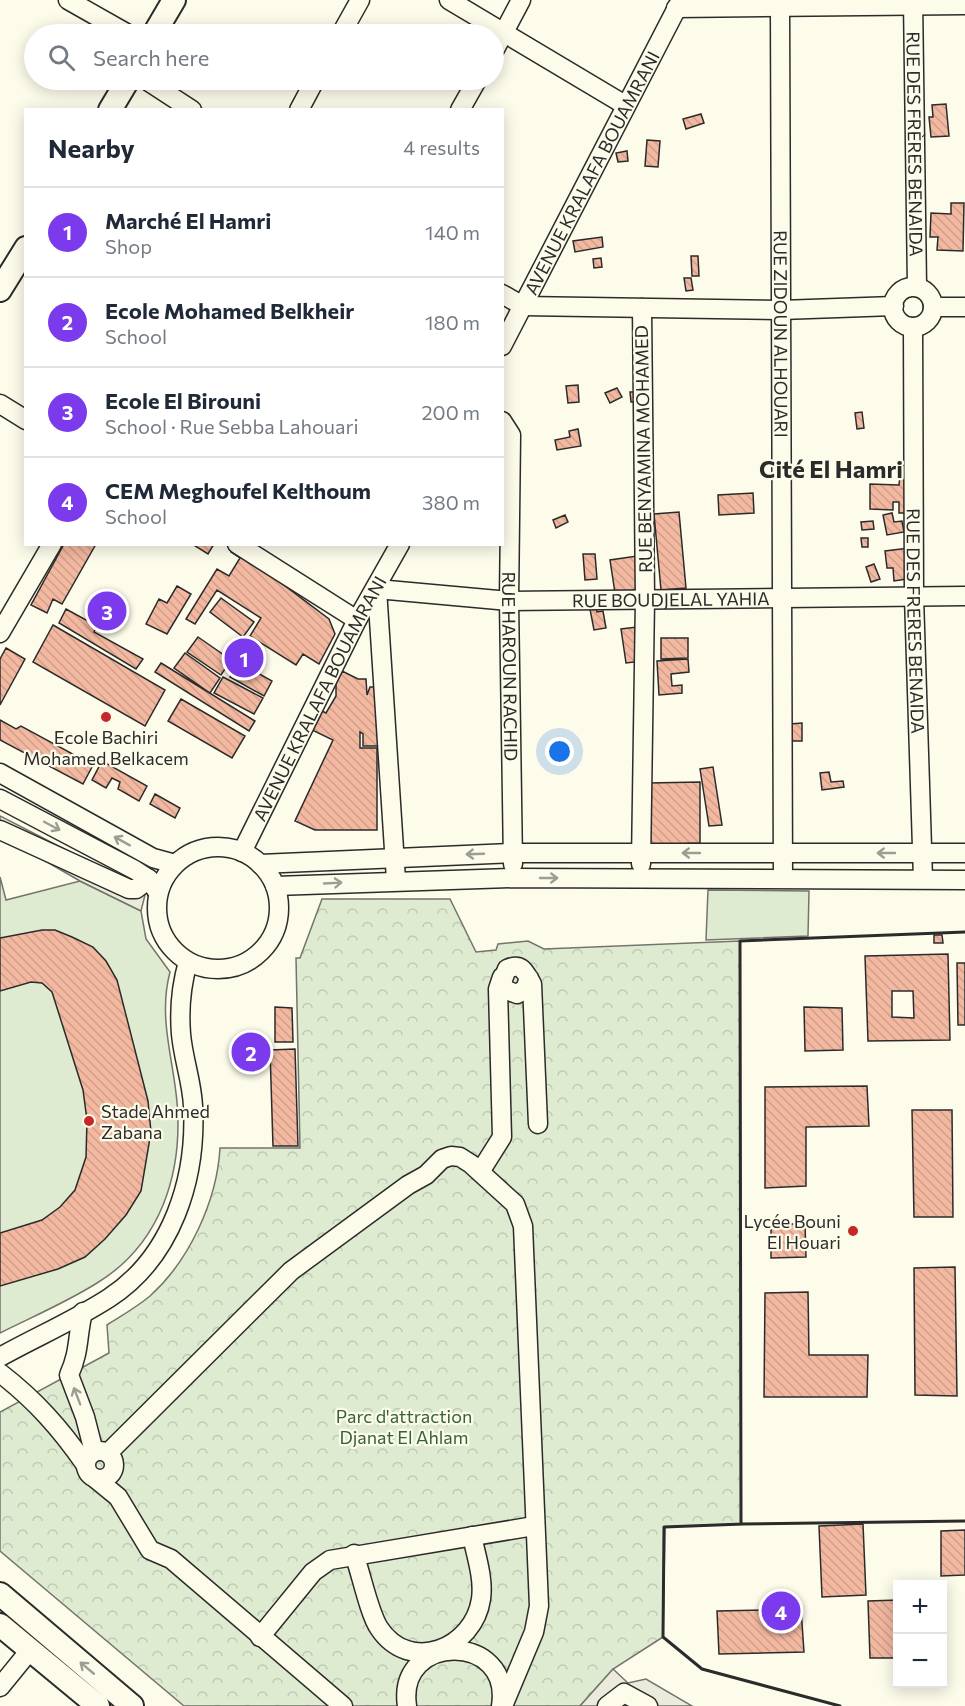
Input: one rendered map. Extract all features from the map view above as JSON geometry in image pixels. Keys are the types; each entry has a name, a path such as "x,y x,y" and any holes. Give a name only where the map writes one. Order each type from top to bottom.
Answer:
{"main road":[{"path":"160,24 174,0"},
{"path":"111,108 122,90"},
{"path":"0,290 24,251"},
{"path":"0,1594 132,1706"},
{"path":"0,1625 98,1706"}],"street":[{"path":"68,0 110,24"},
{"path":"346,24 360,0"},
{"path":"449,0 489,24"},
{"path":"521,0 504,33 625,105"},
{"path":"679,4 780,7 913,3 965,5"},
{"name":"RUE DES FRÈRES BENAIDA","path":"913,3 917,287"},
{"name":"AVENUE KRALAFA BOUAMRANI","path":"504,342 679,4"},
{"name":"RUE ZIDOUN ALHOUARI","path":"780,7 780,598 783,878"},
{"path":"161,90 189,108"},
{"path":"300,108 310,90"},
{"path":"461,108 471,90"},
{"path":"917,287 930,296 933,307 929,319 913,327 899,320 894,306 900,292 917,287"},
{"path":"504,295 523,306 781,310 894,306"},
{"path":"933,307 965,307"},
{"name":"RUE BENYAMINA MOHAMED","path":"641,879 645,599 642,308"},
{"name":"RUE DES FRERES BENAIDA","path":"913,327 914,597 922,879"},
{"path":"0,404 24,419"},
{"name":"RUE HAROUN RACHID","path":"504,424 511,435 509,601 513,878"},
{"path":"0,633 51,546"},
{"path":"240,546 357,620"},
{"name":"AVENUE KRALAFA BOUAMRANI","path":"242,852 357,620 377,589 399,546"},
{"path":"377,589 396,880"},
{"name":"RUE BOUDJELAL YAHIA","path":"377,589 509,601 965,596"},
{"path":"0,773 153,858 175,864"},
{"path":"0,799 154,886"},
{"path":"0,830 129,889 154,886 163,881 175,864 195,851 217,847 242,852 260,864 275,886 279,914 269,942 256,956 237,967 213,969 188,962 167,942 157,914 154,886"},
{"path":"260,864 394,856 513,853 965,853"},
{"path":"275,886 396,880 513,878 965,880"},
{"path":"0,1356 109,1298 147,1263 167,1236 181,1204 192,1149 194,1105 181,1035 180,989 188,962"},
{"path":"480,1172 502,1137 498,989 507,969 516,966 524,970 529,978 532,991 538,1124"},
{"path":"343,1706 171,1559 150,1550 118,1497 88,1473 96,1456 291,1271 318,1249 408,1185 426,1176 442,1160 451,1156 460,1157 480,1172 515,1204 523,1226 538,1620 502,1706"},
{"path":"83,1312 78,1331 78,1355 69,1375 85,1417 96,1456"},
{"path":"0,1373 30,1396 58,1426 96,1456 114,1462 113,1472 106,1479 96,1479"},
{"path":"260,1636 321,1564 354,1554 534,1526"},
{"path":"407,1706 409,1680 422,1661 469,1629 477,1615 482,1583 472,1536"},
{"path":"354,1554 379,1627 402,1648 417,1652 452,1649 478,1655 491,1665 500,1680 502,1706"},
{"path":"0,1687 31,1649"},
{"path":"607,1706 618,1695 624,1693 648,1706"}],"green space":[{"name":"Stade Ahmed Zabana","path":"0,877 6,900 80,881 141,911 146,939 170,972 165,1005 177,1102 178,1129 171,1180 163,1204 152,1227 137,1248 119,1267 97,1283 0,1333"},
{"path":"708,890 809,891 808,936 706,940"},
{"name":"Parc d'attraction Djanat El Ahlam","path":"322,899 450,899 476,952 496,950 498,944 528,941 544,949 740,941 741,1524 665,1527 663,1637 613,1669 580,1706 184,1706 0,1551 0,1412 109,1353 107,1325 150,1296 177,1266 188,1248 207,1209 218,1168 220,1148 300,1148 296,958 300,958"}],"shaded area":[{"path":"0,816 146,891 141,911 80,881 0,835"},
{"path":"613,1669 628,1683 646,1679 692,1706 580,1706"}],"building":[{"path":"946,104 949,136 931,137 929,117 933,117 932,105"},
{"path":"701,114 704,123 686,129 683,119"},
{"path":"647,140 660,141 658,167 645,166"},
{"path":"627,151 628,161 618,162 616,153"},
{"path":"951,203 964,203 963,251 937,250 938,237 930,237 931,213 951,214"},
{"path":"602,237 603,247 575,252 573,241"},
{"path":"691,256 698,256 699,276 692,276"},
{"path":"601,258 602,267 594,268 593,259"},
{"path":"684,278 691,278 693,290 686,291"},
{"path":"578,385 579,402 568,403 566,386"},
{"path":"617,388 622,397 610,403 605,393"},
{"path":"630,392 637,392 638,402 631,402"},
{"path":"862,412 864,428 857,429 855,413"},
{"path":"578,429 581,446 557,450 555,440 570,437 569,431"},
{"path":"900,476 908,476 907,513 899,513 899,502 893,502 893,510 870,509 870,484 899,485"},
{"path":"753,493 754,513 719,515 718,495"},
{"path":"679,512 686,588 661,590 654,514"},
{"path":"892,513 894,522 902,521 904,532 887,535 883,515"},
{"path":"565,515 568,522 556,528 553,520"},
{"path":"873,521 874,529 862,530 861,522"},
{"path":"861,538 868,538 868,547 862,547"},
{"path":"63,546 95,546 62,604 53,599 47,613 31,605"},
{"path":"195,546 213,546 208,554"},
{"path":"234,546 237,546 244,555 329,619 335,634 319,664 303,654 296,665 250,636 261,618 217,590 195,624 186,619 217,569 229,576 240,558 231,552"},
{"path":"909,548 913,578 894,581 893,568 887,568 885,551"},
{"path":"583,554 595,554 597,579 585,580"},
{"path":"637,556 642,589 615,593 610,560"},
{"path":"874,564 880,579 871,582 866,567"},
{"path":"177,586 191,594 167,634 146,624 159,599 167,603"},
{"path":"221,598 254,622 243,637 210,612"},
{"path":"595,598 597,612 603,611 606,628 594,630 588,599"},
{"path":"66,609 97,626 94,632 143,659 136,669 59,623"},
{"path":"53,625 165,690 145,726 33,662"},
{"path":"637,627 642,661 626,663 621,629"},
{"path":"198,637 231,660 221,675 187,652"},
{"path":"661,638 688,638 688,658 661,659"},
{"path":"6,648 25,659 0,705 0,659"},
{"path":"185,653 220,678 210,693 174,668"},
{"path":"688,659 689,672 671,674 672,686 682,685 682,693 659,695 657,661"},
{"path":"238,662 272,681 264,696 230,677"},
{"path":"161,663 255,721 249,731 155,672"},
{"path":"342,671 358,679 366,679 367,695 370,687 379,687 379,746 363,746 363,734 360,732 360,748 377,748 377,830 315,830 295,821 333,740 312,730 322,711 326,713 336,696 336,683"},
{"path":"223,677 263,698 254,714 214,693"},
{"path":"181,699 245,736 232,758 168,721"},
{"path":"0,720 16,729 21,726 93,765 83,784 0,740"},
{"path":"802,723 802,741 790,741 790,724"},
{"path":"102,761 147,786 139,801 118,789 120,782 112,778 106,788 92,780"},
{"path":"713,767 722,825 709,826 700,769"},
{"path":"829,772 831,782 843,781 844,787 822,790 820,773"},
{"path":"700,782 700,843 647,845 648,783"},
{"path":"155,794 180,808 175,818 150,804"},
{"path":"42,930 55,930 93,947 106,961 117,980 148,1101 151,1132 141,1191 126,1215 105,1239 85,1257 58,1269 0,1286 0,1233 42,1220 60,1207 75,1190 86,1157 87,1120 83,1090 52,992 42,983 31,982 0,991 0,938"},
{"path":"934,935 942,935 943,943 934,943"},
{"path":"948,954 950,1040 868,1041 865,956","holes":["892,991 913,991 914,1018 892,1017"]},
{"path":"957,963 965,963 965,1025 958,1025"},
{"path":"275,1007 292,1008 293,1042 275,1042"},
{"path":"804,1007 842,1008 843,1050 805,1051"},
{"path":"295,1049 298,1146 273,1146 270,1050"},
{"path":"867,1086 869,1126 806,1127 806,1186 765,1188 765,1087"},
{"path":"912,1110 952,1110 953,1217 914,1217"},
{"path":"771,1224 805,1224 806,1257 771,1258"},
{"path":"955,1267 957,1396 915,1395 914,1268"},
{"path":"808,1292 809,1355 868,1355 867,1397 764,1397 765,1293"},
{"path":"863,1524 866,1595 822,1597 819,1526"},
{"path":"965,1530 965,1575 941,1576 941,1531"},
{"path":"893,1600 893,1658 870,1658 868,1601"},
{"path":"801,1609 804,1652 719,1654 717,1611"}],"wall":[{"path":"965,932 740,941 741,1524 965,1521"},
{"path":"743,1524 664,1527 663,1637 702,1669 840,1706"}],"place":[{"name":"Ecole El Birouni","path":"107,611"},
{"name":"Marché El Hamri","path":"244,658"},
{"name":"Ecole Bachiri Mohamed Belkacem","path":"106,717"},
{"name":"Ecole Mohamed Belkheir","path":"251,1052"},
{"name":"Stade Ahmed Zabana","path":"89,1121"},
{"name":"Lycée Bouni El Houari","path":"853,1231"},
{"name":"CEM Meghoufel Kelthoum","path":"781,1611"}],"district":[{"name":"Cité El Hamri","path":"831,468"}]}
